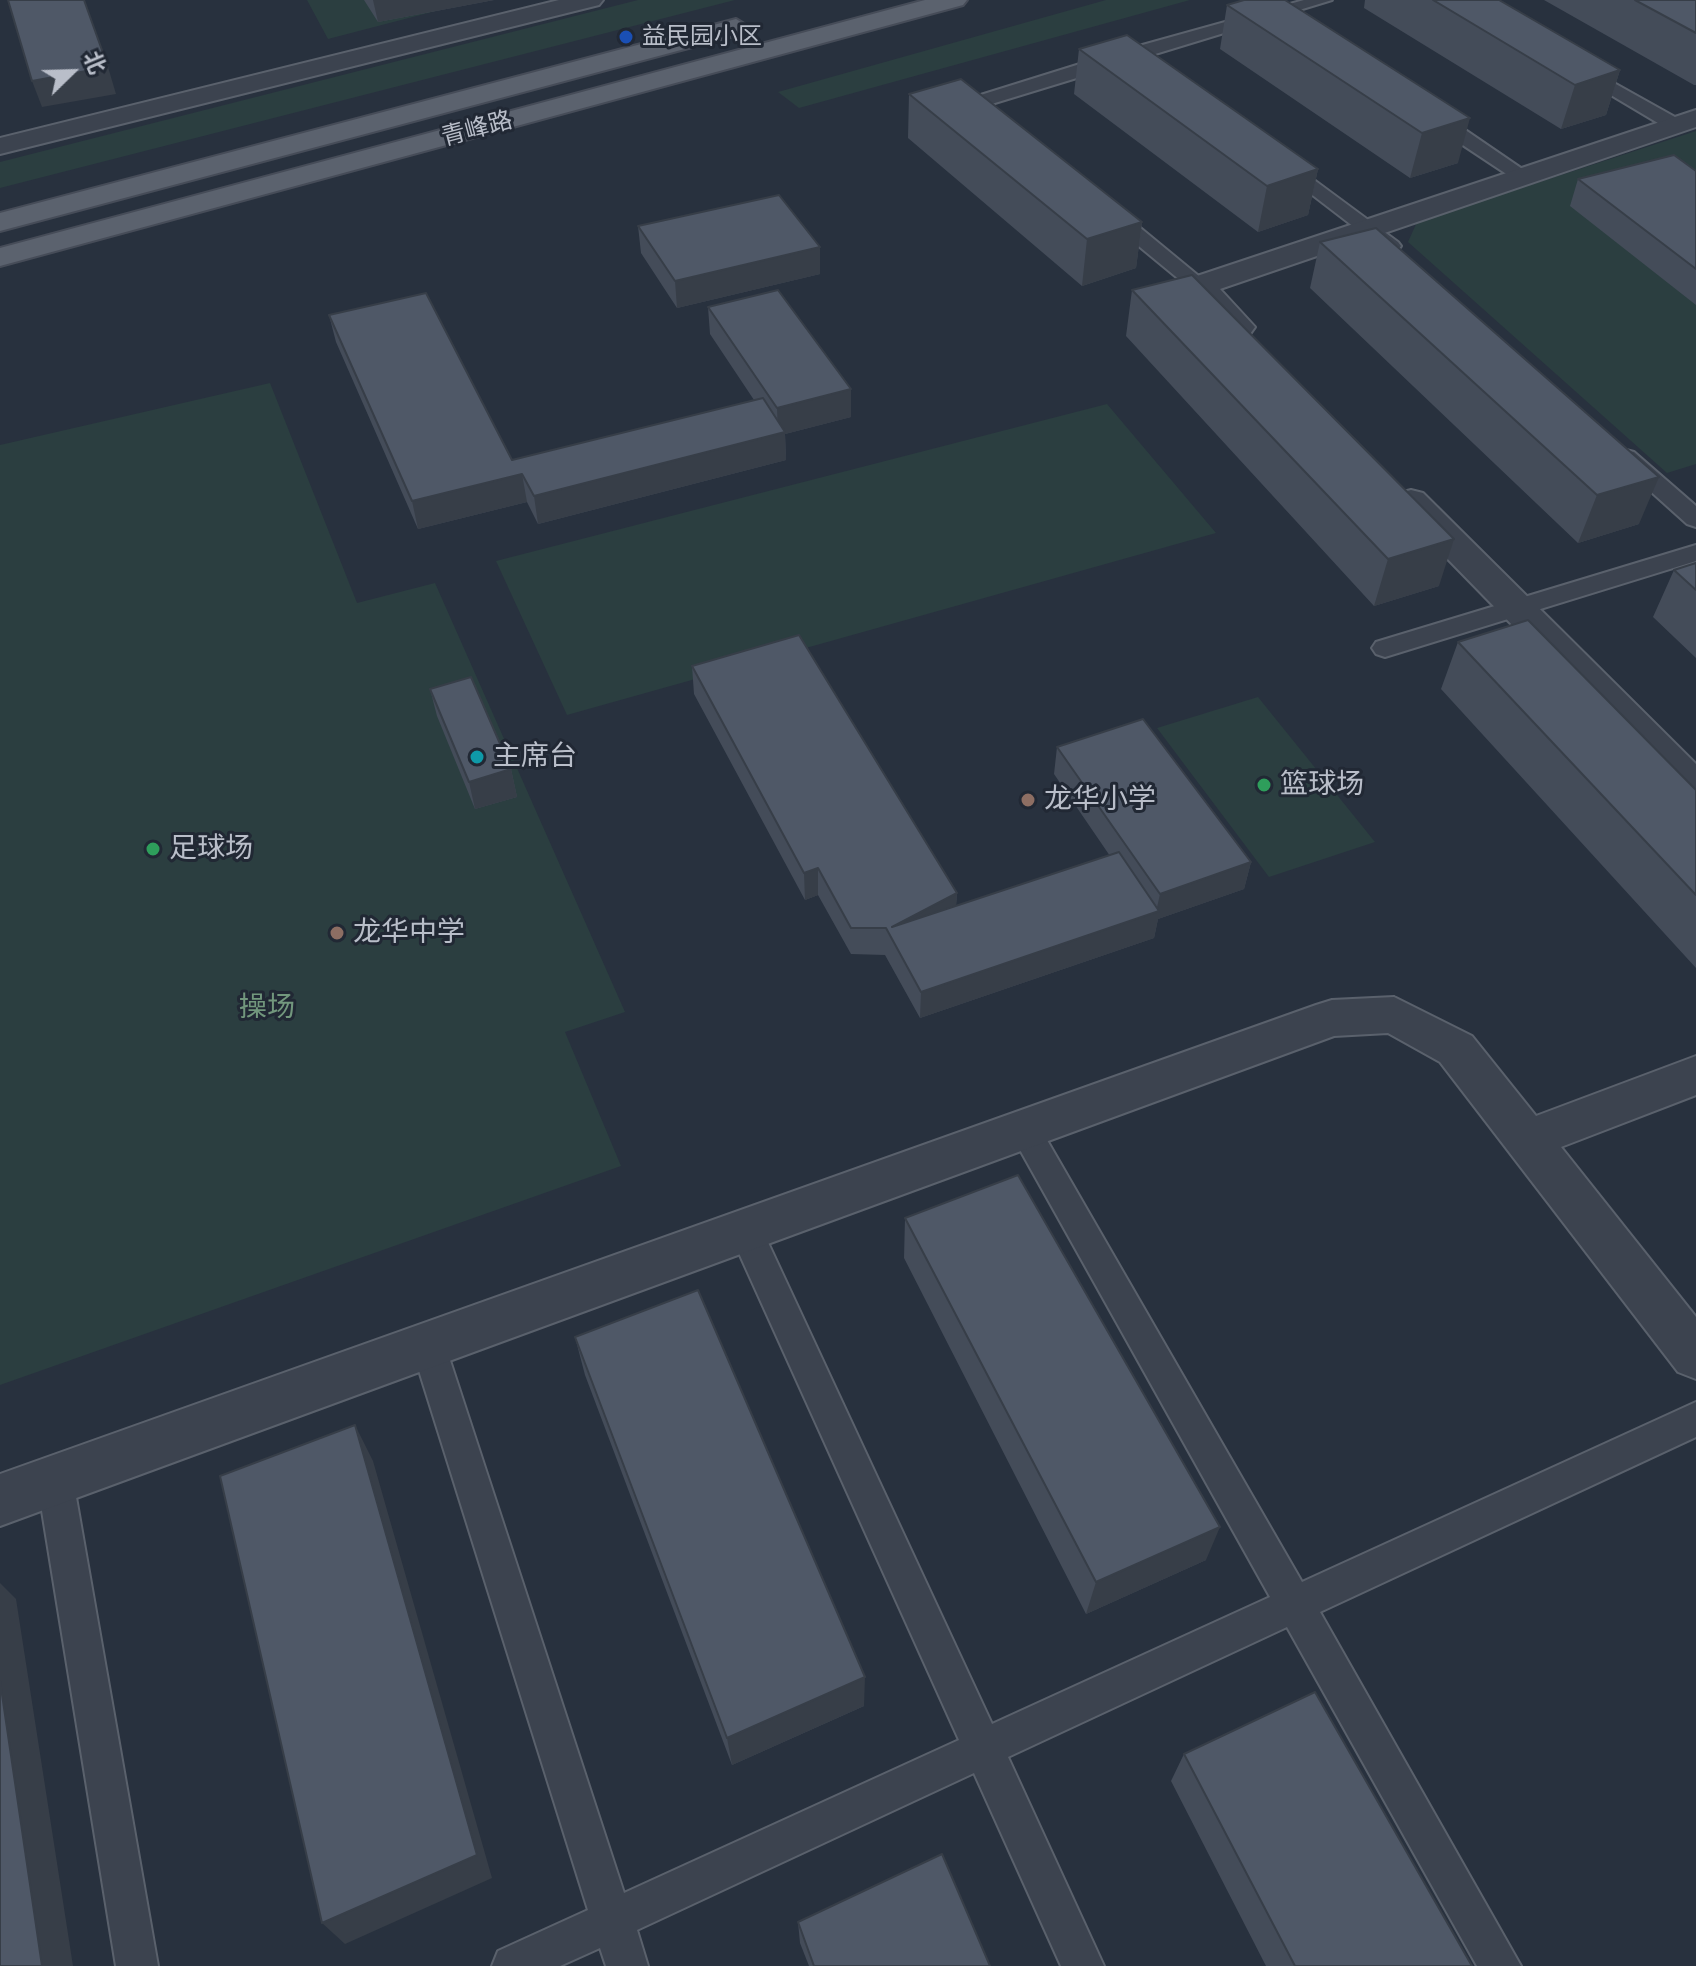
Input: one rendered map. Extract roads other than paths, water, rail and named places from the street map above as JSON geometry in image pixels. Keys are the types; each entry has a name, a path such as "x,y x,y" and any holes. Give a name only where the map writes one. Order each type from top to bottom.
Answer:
{"main road":[{"name":"青峰路","path":"0,257 954,0"},
{"name":"青峰路","path":"0,222 763,20"}],"street":[{"path":"0,146 590,0"},
{"path":"1265,353 1199,286 1685,122"},
{"path":"1385,475 1696,789"},
{"path":"0,1500 1332,1018 1394,1015 1456,1049 1696,1356"},
{"path":"1527,1140 1696,1075"}],"lane":[{"path":"1002,122 978,102 1134,53 1323,0"},
{"path":"1275,13 1301,31"},
{"path":"1134,53 1159,71"},
{"path":"1557,55 1685,122"},
{"path":"1419,108 1524,177"},
{"path":"1271,154 1407,260"},
{"path":"1088,194 1199,286"},
{"path":"1608,441 1690,508"},
{"path":"1385,648 1696,553"},
{"path":"1025,1130 1500,1966"},
{"path":"746,1231 986,1748 1083,1966"},
{"path":"428,1345 627,1966"},
{"path":"513,1966 1696,1419"},
{"path":"55,1480 137,1966"}],"place":[{"name":"益民园小区","path":"626,37"},
{"name":"主席台","path":"477,757"},
{"name":"篮球场","path":"1264,785"},
{"name":"龙华小学","path":"1028,800"},
{"name":"足球场","path":"153,849"},
{"name":"龙华中学","path":"337,933"}],"park label":[{"name":"操场","path":"267,1008"}]}
